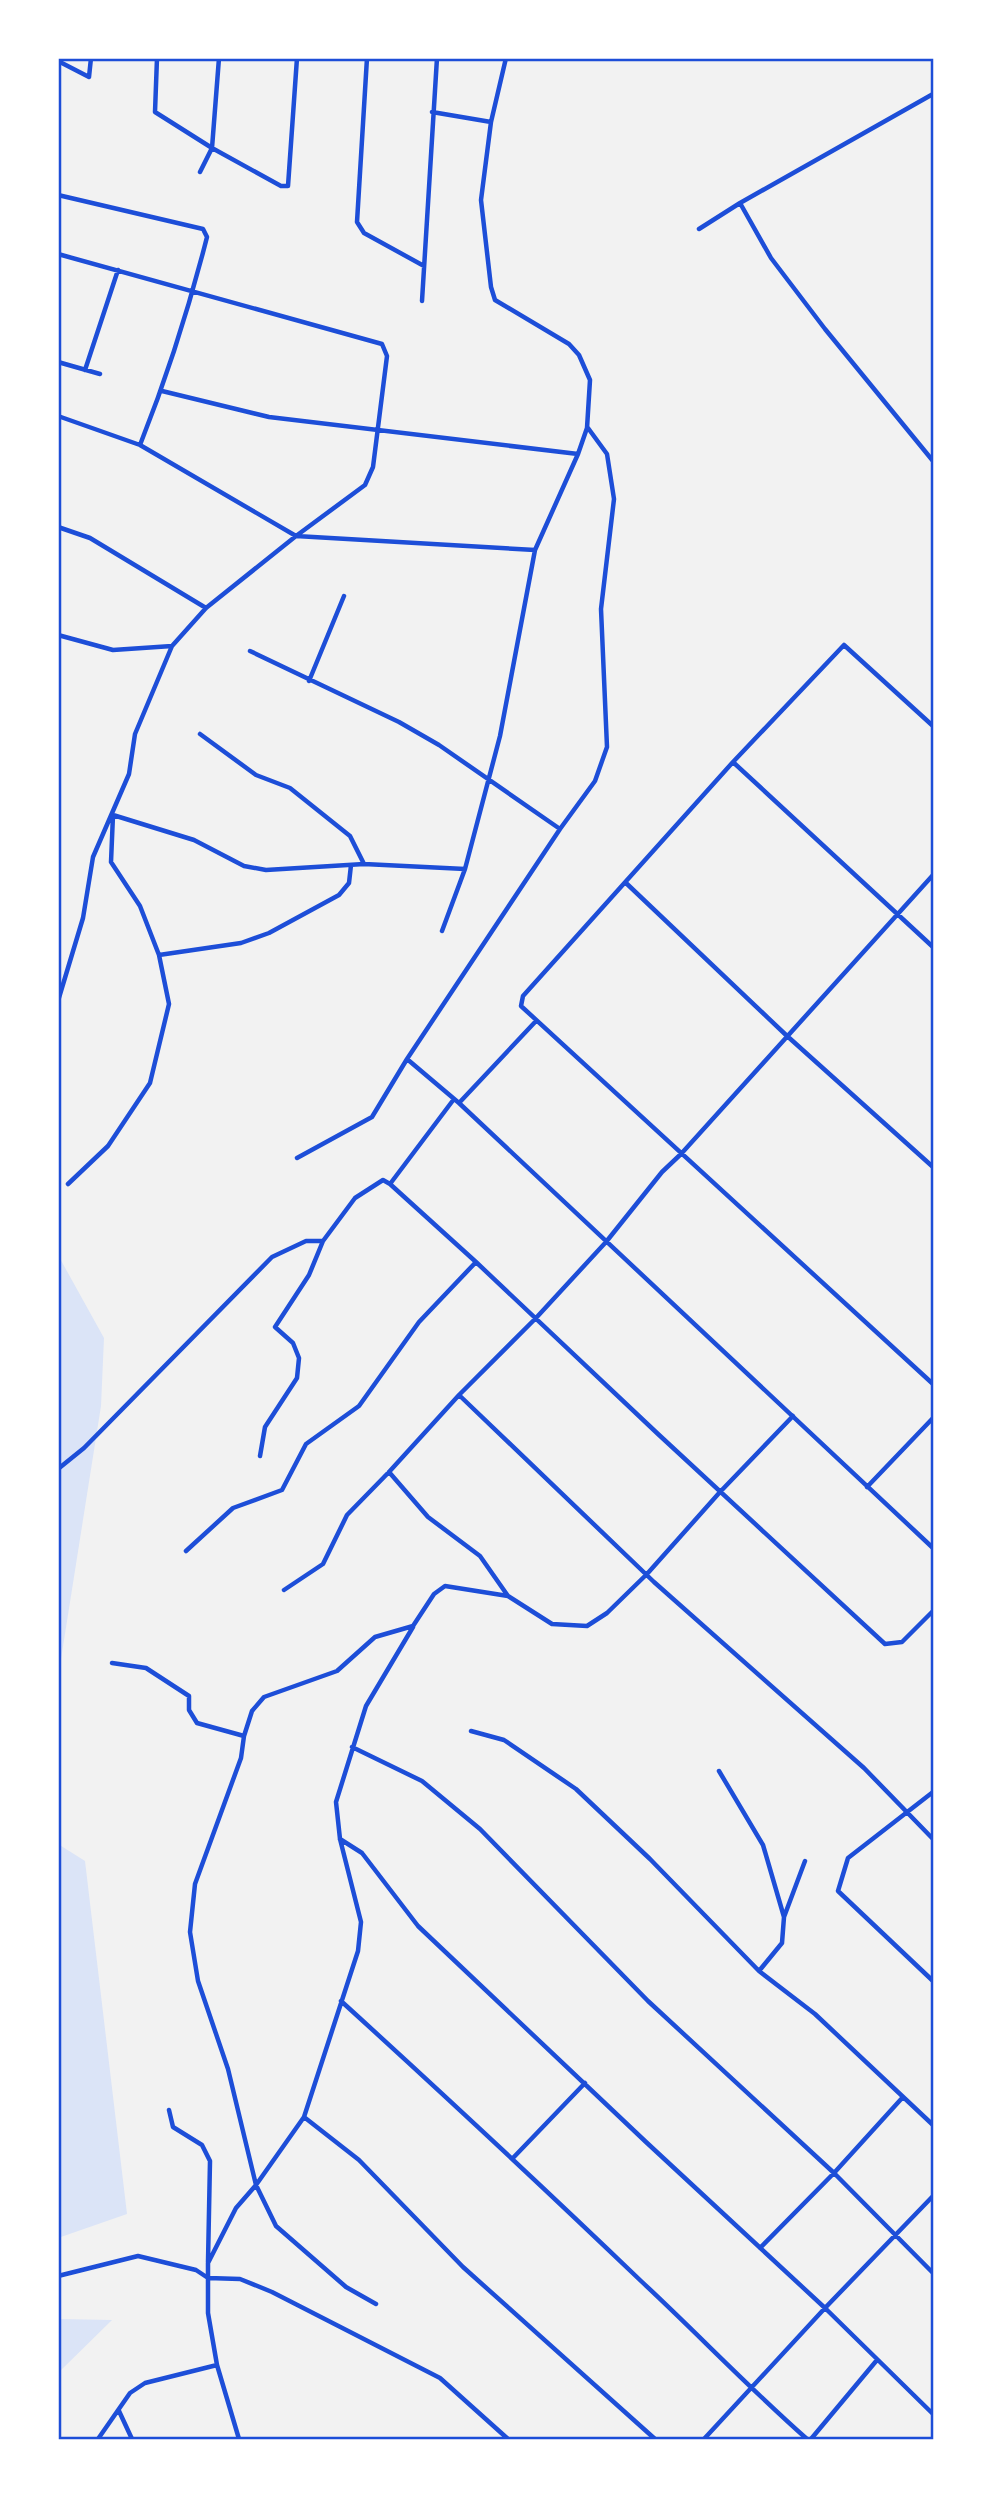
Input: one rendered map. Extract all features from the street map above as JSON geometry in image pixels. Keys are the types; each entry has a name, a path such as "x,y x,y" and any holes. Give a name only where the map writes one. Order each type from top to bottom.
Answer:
{"street":[{"path":"58,61 89,77 91,58"},
{"path":"157,58 155,112 212,148 281,186 288,186 297,58"},
{"path":"200,172 212,148 219,58"},
{"path":"367,58 357,222 364,233 424,266"},
{"path":"422,301 437,58"},
{"path":"442,931 464,869 500,736 535,550 587,428 590,380 579,355 569,344 495,300 481,200 491,122 506,58"},
{"path":"699,229 933,94"},
{"path":"432,112 491,122"},
{"path":"58,195 203,229 207,237 194,290 162,391 140,445"},
{"path":"740,203 771,258 933,461"},
{"path":"58,254 382,344 387,356 373,467 365,485 206,608 172,646 135,734 129,774 93,857 83,918 58,1001"},
{"path":"85,370 118,270"},
{"path":"58,362 100,374"},
{"path":"162,391 269,417 578,454"},
{"path":"58,416 140,445 296,536 535,550"},
{"path":"298,1158 372,1117 407,1059 560,829 595,781 607,747 601,609 614,499 607,454 587,428"},
{"path":"58,527 90,538 206,608"},
{"path":"309,681 344,596"},
{"path":"58,635 113,650 172,646"},
{"path":"933,726 844,645 733,762 523,996 521,1006 933,1384"},
{"path":"250,651 399,722 488,778 560,829"},
{"path":"200,734 256,775 290,788 350,835 363,864"},
{"path":"733,762 933,947"},
{"path":"113,816 194,840 244,866 266,870 363,864 464,869"},
{"path":"68,1184 108,1146 149,1083 169,1004 159,954 140,906 111,862 113,816"},
{"path":"159,954 242,943 269,933 340,895 349,883 351,865"},
{"path":"284,1590 323,1564 347,1515 606,1242 662,1172 933,875"},
{"path":"626,883 786,1035 933,1167"},
{"path":"459,1103 536,1021"},
{"path":"407,1059 459,1103 933,1548"},
{"path":"390,1184 454,1099"},
{"path":"260,1455 265,1427 297,1378 299,1358 293,1343 275,1327 309,1275 323,1241 355,1198 383,1181 390,1184 476,1262 886,1644 902,1642 933,1612"},
{"path":"58,1469 84,1448 272,1257 306,1241 323,1241"},
{"path":"186,1551 233,1508 282,1490 306,1444 359,1406 419,1322 476,1262"},
{"path":"459,1395 647,1574 864,1768 933,1839"},
{"path":"389,1472 428,1517 480,1556 508,1596 552,1624 587,1626 607,1613 647,1574 793,1416"},
{"path":"867,1487 933,1418"},
{"path":"208,2263 236,2208 256,2185 304,2117 358,1951 361,1922 340,1839 336,1802 366,1706 434,1594 445,1586 508,1596"},
{"path":"376,2304 346,2287 276,2226 256,2185 228,2069 198,1981 190,1932 195,1884 241,1758 252,1710 264,1697 337,1671 375,1637 413,1626"},
{"path":"112,1663 146,1668 189,1696 189,1710 197,1723 244,1736"},
{"path":"471,1731 504,1740 576,1788 650,1859 759,1971 815,2014 933,2125"},
{"path":"352,1747 422,1780 480,1829 648,2001 834,2173 933,2273"},
{"path":"719,1771 763,1845 784,1917"},
{"path":"933,1792 848,1858 838,1891 933,1981"},
{"path":"340,1839 362,1853 418,1926 825,2308 933,2414"},
{"path":"759,1971 782,1943 784,1917 805,1861"},
{"path":"341,2001 644,2283 751,2390 809,2439 877,2360"},
{"path":"512,2158 585,2083"},
{"path":"760,2248 834,2173 903,2097"},
{"path":"169,2110 173,2127 202,2145 210,2161 208,2313 217,2365 239,2439"},
{"path":"304,2117 359,2160 463,2267 655,2439"},
{"path":"704,2439 933,2196"},
{"path":"58,2276 138,2256 196,2270 208,2278 240,2279 272,2292 440,2378 508,2439"},
{"path":"97,2439 130,2393 145,2383 217,2365"},
{"path":"119,2411 132,2439"}],"shaded area":[{"path":"58,1255 104,1338 101,1406 58,1678"},
{"path":"58,1844 85,1861 127,2214 58,2238"},
{"path":"58,2319 112,2320 58,2373"}]}
